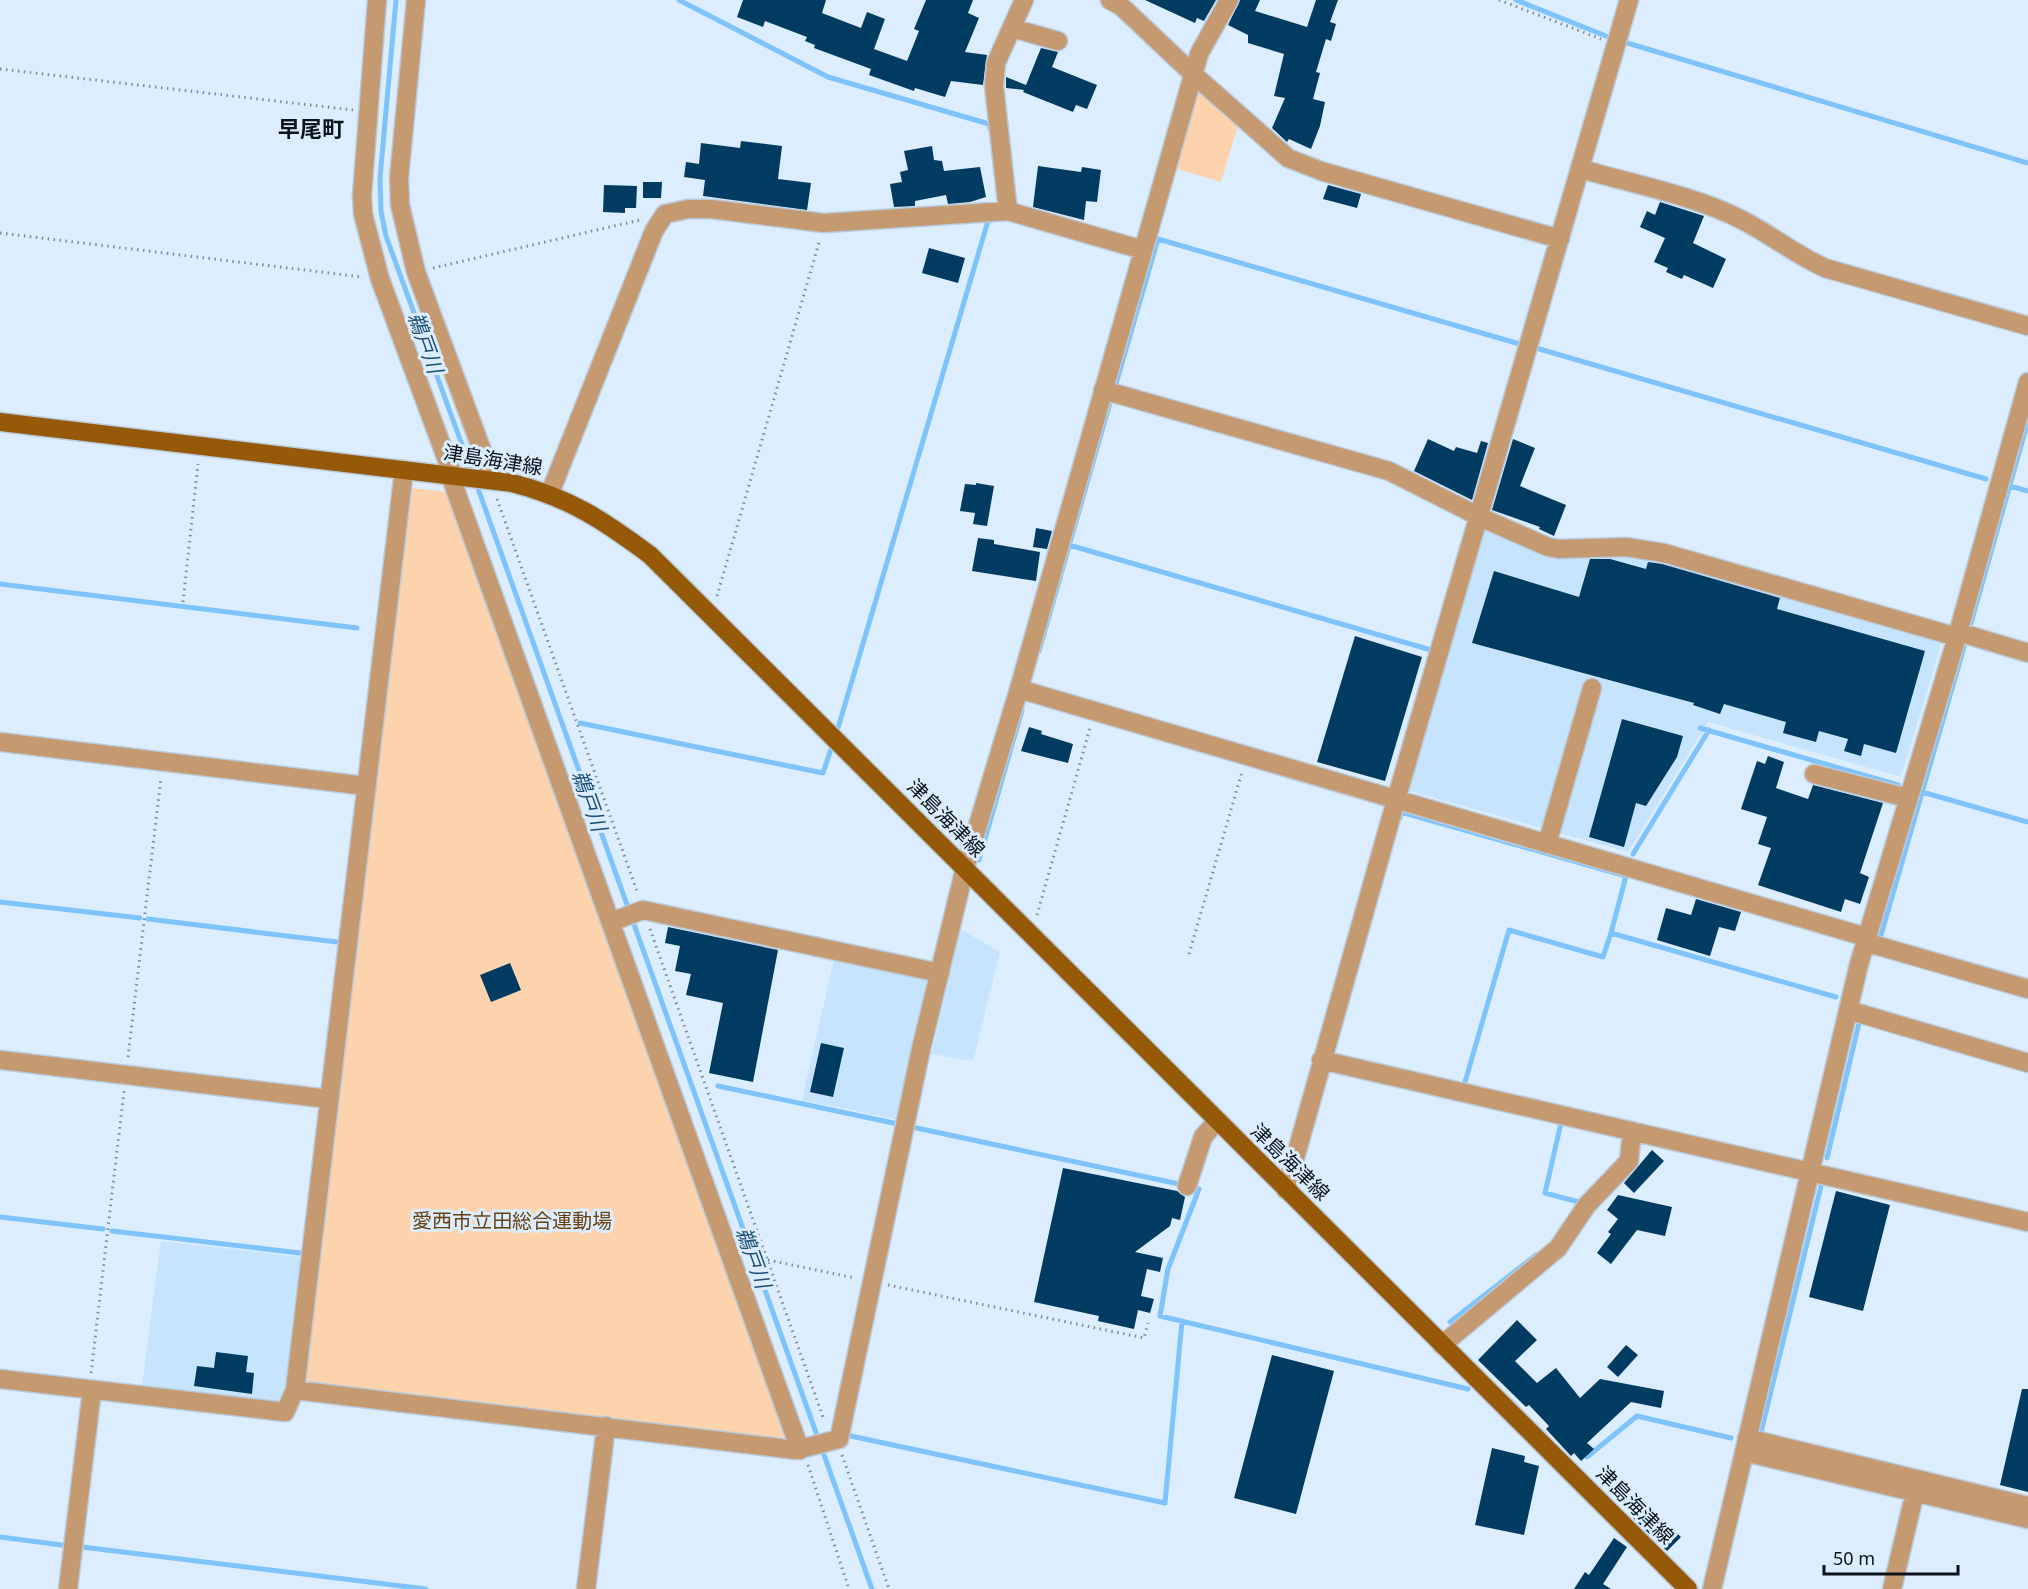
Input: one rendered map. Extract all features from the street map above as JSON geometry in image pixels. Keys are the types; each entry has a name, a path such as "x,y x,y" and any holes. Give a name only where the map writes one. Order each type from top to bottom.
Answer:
{"main road":[{"name":"津島海津線","path":"0,422 491,480 550,493 614,528 650,555 965,868 1216,1122 1688,1589"}],"street":[{"path":"377,0 362,195 363,214 380,279 454,476 803,1449"},
{"path":"416,0 399,178 400,205 416,272 491,480"},
{"path":"1008,211 993,86 996,63 1024,0"},
{"path":"295,1390 803,1449 838,1439 965,868 1019,689 1199,54 1229,0"},
{"path":"1286,1190 1321,1060 1629,0"},
{"path":"1118,2 1193,74 1288,158 1302,165 1560,239"},
{"path":"1012,28 1058,41"},
{"path":"1581,169 1702,204 1742,219 1796,255 1825,268 2028,326"},
{"path":"550,493 654,231 665,214 688,209 711,209 824,223 1008,211 1143,249"},
{"path":"1712,1589 1865,940 1957,635 2028,382"},
{"path":"1103,390 1389,471 1480,517 1548,547 1559,549 1626,547 1664,553 2028,653"},
{"path":"0,1379 285,1412 295,1390 404,470"},
{"path":"1547,844 1592,688"},
{"path":"1019,689 1547,844 2028,989"},
{"path":"0,742 366,786"},
{"path":"1814,774 1908,798"},
{"path":"614,921 642,911 940,973"},
{"path":"1848,1010 2028,1063"},
{"path":"0,1060 330,1099"},
{"path":"1321,1060 2028,1222"},
{"path":"1187,1186 1203,1137 1216,1122"},
{"path":"1442,1345 1558,1248 1587,1205 1629,1161 1632,1131"},
{"path":"68,1589 92,1390"},
{"path":"586,1589 606,1426"},
{"path":"1746,1445 1915,1492 2028,1519"},
{"path":"1746,1445 2028,1506"},
{"path":"1892,1589 1915,1492"}],"path":[{"path":"1499,0 1617,45"},
{"path":"0,69 368,112"},
{"path":"416,272 665,214"},
{"path":"711,616 824,223"},
{"path":"0,233 380,279"},
{"path":"183,602 200,446"},
{"path":"491,480 831,1441 840,1448 889,1589"},
{"path":"1032,936 1095,712"},
{"path":"1189,954 1246,756"},
{"path":"768,1260 1144,1338 1148,1323"},
{"path":"803,1449 849,1589"}],"shaded area":[{"path":"1485,525 1554,554 1625,550 1943,638 1901,777 1708,722 1628,852 1410,791 1406,782"},
{"path":"960,929 1000,952 973,1061 932,1054"},
{"path":"835,955 932,976 900,1120 802,1100"},
{"path":"161,1241 301,1257 285,1392 279,1404 141,1393"}],"green space":[{"path":"1199,85 1239,122 1221,182 1174,168"},
{"name":"愛西市立田総合運動場","path":"411,488 449,492 788,1429 780,1442 311,1384 306,1377"}],"building":[{"path":"743,0 826,0 822,13 861,28 867,12 885,19 874,49 907,61 919,31 914,29 926,0 973,0 968,13 979,18 965,52 987,55 983,85 951,81 945,97 915,88 914,91 869,75 871,69 814,48 815,45 805,41 807,37 765,21 763,27 737,17"},
{"path":"1145,0 1216,0 1204,21 1197,18 1195,23"},
{"path":"1240,0 1260,0 1255,11 1307,27 1316,0 1338,0 1330,22 1336,24 1331,41 1326,39 1316,72 1320,73 1313,99 1325,102 1320,126 1311,149 1289,139 1287,142 1272,128 1285,98 1274,96 1284,54 1248,43 1248,35 1228,25"},
{"path":"1041,48 1058,52 1052,67 1097,85 1087,109 1076,105 1073,112 1023,92 1024,90 1006,88 1006,77 1026,85"},
{"path":"741,141 782,146 778,179 811,183 807,210 703,196 705,180 684,177 686,162 699,164 701,143 740,148"},
{"path":"932,146 934,160 942,161 944,171 980,167 986,197 970,202 948,204 946,195 915,201 915,206 894,207 890,184 902,182 900,172 908,170 904,151"},
{"path":"1038,166 1081,172 1082,167 1101,170 1097,202 1086,201 1084,220 1033,207"},
{"path":"643,182 662,182 661,198 643,198"},
{"path":"604,185 637,186 636,208 625,208 625,213 603,212"},
{"path":"1328,185 1361,194 1357,208 1323,199"},
{"path":"1660,202 1704,216 1693,243 1726,259 1713,288 1684,275 1682,279 1666,272 1668,268 1654,262 1665,238 1640,227 1647,211 1655,215"},
{"path":"929,248 965,258 958,283 922,273"},
{"path":"1428,439 1454,451 1456,447 1477,453 1481,441 1488,443 1472,500 1414,471"},
{"path":"1513,439 1535,448 1520,486 1566,505 1554,536 1539,529 1540,527 1492,510"},
{"path":"976,483 994,486 987,526 973,524 975,513 960,511 965,484 976,485"},
{"path":"1036,528 1052,531 1047,549 1033,547"},
{"path":"978,538 994,540 994,544 1040,552 1036,581 972,571"},
{"path":"1590,559 1610,559 1646,569 1648,562 1662,564 1780,598 1777,609 1925,651 1896,753 1864,744 1861,756 1844,751 1848,739 1819,731 1816,742 1783,733 1786,722 1724,704 1720,714 1693,705 1694,703 1472,643 1494,571 1579,597"},
{"path":"1355,636 1422,657 1385,781 1317,762"},
{"path":"1622,719 1683,736 1677,757 1646,806 1636,803 1624,847 1589,837"},
{"path":"1029,727 1042,731 1041,734 1073,744 1068,763 1021,751"},
{"path":"1768,756 1784,762 1776,788 1808,799 1813,785 1883,803 1860,873 1869,877 1860,904 1845,899 1841,912 1758,885 1771,848 1758,844 1767,817 1741,809 1757,761 1765,764"},
{"path":"1696,899 1741,912 1735,931 1719,927 1710,956 1657,940 1666,908 1691,915"},
{"path":"668,927 778,950 753,1082 709,1073 723,1003 686,995 691,974 675,971 680,946 665,943"},
{"path":"510,963 521,990 491,1002 480,975"},
{"path":"821,1043 844,1048 833,1097 810,1092"},
{"path":"1652,1150 1664,1161 1634,1193 1624,1183"},
{"path":"1063,1168 1177,1191 1185,1197 1180,1220 1172,1218 1170,1226 1135,1252 1163,1258 1160,1272 1147,1269 1141,1296 1154,1299 1150,1313 1138,1310 1134,1329 1098,1321 1099,1316 1034,1302"},
{"path":"1836,1191 1890,1205 1863,1311 1809,1297"},
{"path":"1618,1195 1672,1207 1665,1236 1637,1230 1611,1264 1597,1253 1611,1234 1608,1232 1618,1219 1607,1210"},
{"path":"1517,1320 1537,1340 1515,1361 1537,1383 1556,1368 1580,1398 1600,1379 1664,1391 1661,1408 1631,1402 1587,1443 1594,1449 1581,1461 1574,1453 1571,1456 1546,1429 1549,1426 1529,1405 1526,1407 1478,1360"},
{"path":"1626,1345 1638,1355 1618,1377 1607,1367"},
{"path":"216,1352 248,1356 246,1372 254,1373 252,1394 194,1386 197,1366 214,1368"},
{"path":"1272,1355 1334,1371 1296,1514 1234,1498"},
{"path":"2022,1389 2028,1389 2028,1492 2000,1485"},
{"path":"1492,1448 1525,1456 1524,1462 1539,1466 1524,1535 1475,1525"},
{"path":"1646,1503 1681,1537 1667,1551 1632,1517"},
{"path":"1614,1538 1627,1547 1603,1584 1611,1589 1574,1589 1585,1572 1589,1575"}],"waterway":[{"name":"鵜戸川","path":"396,0 380,178 381,211 386,236 473,475"},
{"path":"679,0 828,77 989,124 990,129"},
{"path":"1516,0 1611,38"},
{"path":"1624,42 2028,163"},
{"path":"838,728 988,221 995,219"},
{"path":"1115,387 1158,239 1523,345"},
{"path":"1536,348 1986,479"},
{"path":"1039,651 1111,399"},
{"path":"1971,623 2028,421"},
{"name":"鵜戸川","path":"476,483 872,1589"},
{"path":"2010,486 2028,491"},
{"path":"1069,545 1431,650"},
{"path":"0,584 357,628"},
{"path":"1881,935 1964,647"},
{"path":"979,860 1022,710"},
{"path":"580,723 823,773 831,749"},
{"path":"1700,728 1898,785"},
{"path":"1633,854 1709,730"},
{"path":"1922,792 2028,822"},
{"path":"1400,818 1401,812 1626,876 1611,933"},
{"path":"0,902 140,918"},
{"path":"148,919 337,942"},
{"path":"1465,1082 1509,930 1603,957 1611,933 1836,997"},
{"path":"1827,1158 1860,1019"},
{"path":"718,1086 898,1124"},
{"path":"1558,1122 1561,1123 1545,1193 1579,1202 1576,1207"},
{"path":"912,1127 1179,1184"},
{"path":"1761,1432 1821,1186"},
{"path":"1195,1188 1199,1189 1168,1269 1160,1316 1468,1389"},
{"path":"0,1217 103,1229"},
{"path":"112,1231 300,1253"},
{"path":"1450,1322 1536,1255"},
{"path":"846,1435 1165,1503 1182,1321"},
{"path":"1587,1457 1637,1416 1731,1438"},
{"path":"0,1537 69,1546"},
{"path":"82,1547 426,1589"}],"district":[{"name":"早尾町","path":"311,129"}]}
